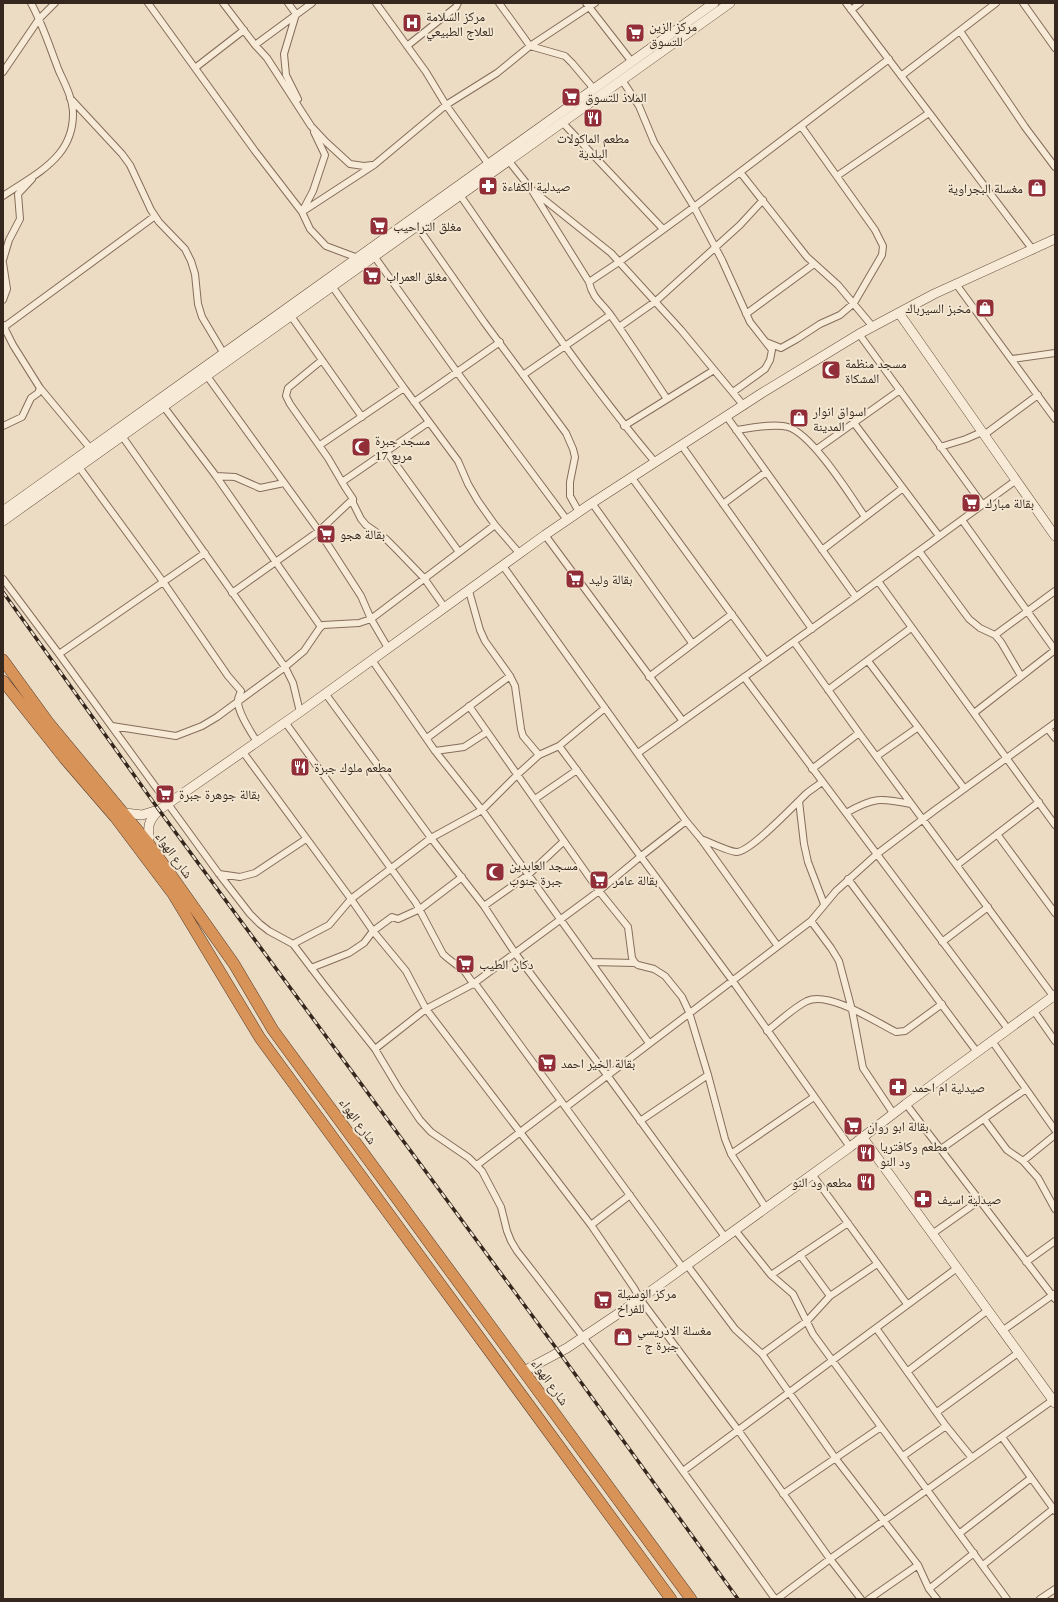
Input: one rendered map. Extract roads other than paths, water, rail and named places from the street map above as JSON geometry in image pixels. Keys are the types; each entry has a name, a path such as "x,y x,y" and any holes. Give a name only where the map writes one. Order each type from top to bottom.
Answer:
{"highway":[{"name":"شارع الهواء","path":"3,660 48,722 149,844 234,964 273,1030 691,1599"},
{"name":"شارع الهواء","path":"3,681 65,760 115,817 173,894 260,1038 671,1599"}],"street":[{"path":"3,300 7,289 3,262 9,240 20,219 18,194 59,154 70,136 73,114 70,98 39,19 31,3"},
{"path":"3,72 39,19 55,3"},
{"path":"148,3 255,151 302,212 310,229 326,246 358,258"},
{"path":"223,3 255,45 267,58 311,126 350,164 364,166 374,165"},
{"path":"288,3 296,14"},
{"path":"255,45 312,3"},
{"path":"376,3 408,46 426,72 446,106 489,165"},
{"path":"408,46 456,7 458,3"},
{"path":"499,3 530,46 565,56 594,89"},
{"path":"302,212 374,165 446,106 497,73 530,46 587,5 595,3"},
{"path":"3,521 730,3"},
{"path":"846,3 1033,250"},
{"path":"851,10 860,3"},
{"path":"901,76 996,3"},
{"path":"1023,3 1055,48"},
{"path":"3,511 489,165 632,62 709,4"},
{"path":"587,5 632,62"},
{"path":"296,14 284,54 286,75 325,155 313,191 302,212"},
{"path":"195,68 244,30"},
{"path":"960,31 1025,127 1055,167"},
{"path":"589,282 694,207 889,59"},
{"path":"622,80 639,106 654,142 694,207 739,295 750,322 772,350 765,370 733,392"},
{"path":"70,98 122,154 130,166 151,210 185,250 192,261 202,318 224,354"},
{"path":"837,176 929,113"},
{"path":"562,122 663,229"},
{"path":"766,342 780,348 820,324 835,318 846,311 854,303 882,255 883,246 876,230 802,126"},
{"path":"508,160 531,189 589,282 592,294 619,327 667,399"},
{"path":"740,172 801,250 814,264 838,285 873,327"},
{"path":"3,196 37,174"},
{"path":"531,189 603,245 656,302 744,406"},
{"path":"460,195 565,347 624,426 655,462"},
{"path":"619,327 656,302 714,247 740,225 763,200"},
{"path":"90,448 40,388 3,326 155,216"},
{"path":"418,226 484,322 566,433 575,458 569,490 572,501 579,512"},
{"path":"149,844 148,824 159,810 286,722 545,535 592,503 787,378 859,334 956,284 1055,239"},
{"path":"374,256 457,372 567,520"},
{"path":"746,314 814,264"},
{"path":"956,284 1055,419"},
{"path":"332,286 414,402 458,461 472,491 495,525 520,554"},
{"path":"899,313 1055,536"},
{"path":"523,375 610,315"},
{"path":"291,316 362,417"},
{"path":"859,334 983,505"},
{"path":"414,402 500,342"},
{"path":"1012,359 1055,353"},
{"path":"322,360 288,388 286,396 292,408 320,445 353,499 356,511 366,525 386,539 424,578 445,608"},
{"path":"624,426 714,370"},
{"path":"207,376 319,531 361,596 371,619 388,648"},
{"path":"3,426 22,417 31,398 38,393 40,388"},
{"path":"320,445 404,388"},
{"path":"817,449 900,390"},
{"path":"940,447 983,434 1038,395"},
{"path":"164,407 216,476 321,626"},
{"path":"727,417 856,597"},
{"path":"342,482 429,422"},
{"path":"854,423 939,536"},
{"path":"736,430 778,426 788,427 800,432 817,449 865,517"},
{"path":"122,436 285,667 293,683 300,712"},
{"path":"682,446 812,629"},
{"path":"387,452 459,552"},
{"path":"79,467 164,583 228,676 241,691 238,701 245,722 257,742"},
{"path":"723,504 766,472"},
{"path":"216,476 235,477 260,488 284,483"},
{"path":"632,478 766,661"},
{"path":"638,753 1016,481"},
{"path":"822,550 903,488"},
{"path":"232,593 319,531 353,499"},
{"path":"592,503 692,643"},
{"path":"962,520 1055,650 974,713"},
{"path":"112,726 176,736 209,723 285,667 304,651 321,626 326,624 359,623 371,619 495,525"},
{"path":"545,535 682,720"},
{"path":"919,551 969,619 980,628 995,635 1007,650 1021,676"},
{"path":"59,654 164,583 205,553"},
{"path":"503,566 777,945"},
{"path":"3,579 220,874 260,924 269,932 293,944 375,1049 420,1120 442,1141 477,1165 492,1188 501,1207 511,1241 584,1337 776,1599 928,1489 1054,1401 863,1138"},
{"path":"878,581 1055,825"},
{"path":"469,591 480,630 485,641 510,676 515,686 523,736 539,755"},
{"path":"995,635 1055,591"},
{"path":"649,677 732,614"},
{"path":"828,690 911,628"},
{"path":"524,1371 584,1337 640,1299 863,1138 906,1104 1054,996 922,819 794,642"},
{"path":"372,660 435,750 482,810 649,1043"},
{"path":"868,661 917,728 964,788"},
{"path":"427,738 510,676"},
{"path":"744,677 1008,1029"},
{"path":"325,693 431,838 484,906 515,953 607,1075 725,1237"},
{"path":"469,706 599,891 628,927 632,958 635,963"},
{"path":"293,944 329,925 351,899 390,867 431,838 482,810 539,755 559,746 605,708"},
{"path":"286,722 420,909 432,936 444,954 449,960 465,971 473,984 478,986 630,1195 735,1329 762,1354 836,1458 918,1565 929,1589 937,1599"},
{"path":"566,1107 777,945 811,921 824,904 848,879 877,854 964,788 1055,723"},
{"path":"877,756 917,728"},
{"path":"1048,729 1055,738"},
{"path":"435,750 464,747 487,732"},
{"path":"812,769 859,733"},
{"path":"559,746 732,980 850,1147"},
{"path":"243,752 373,931 406,971 426,1009 591,1225 640,1299 738,1430 830,1559 861,1599"},
{"path":"535,799 577,770"},
{"path":"701,839 731,850 740,851 747,848 770,829 812,789 822,782"},
{"path":"846,813 862,804 875,800 911,804"},
{"path":"799,801 802,832 808,862 824,904"},
{"path":"957,865 1038,802"},
{"path":"124,813 142,815 159,810"},
{"path":"375,1049 426,1009 473,984 599,891 640,856 686,821"},
{"path":"997,834 1055,913"},
{"path":"220,874 240,876 255,873 306,839"},
{"path":"484,906 528,875 564,841"},
{"path":"311,968 349,953 364,943 373,931 392,917 398,919 420,909 462,877"},
{"path":"848,879 977,1052"},
{"path":"942,942 988,907"},
{"path":"811,921 839,961 852,1010 863,1068 893,1114"},
{"path":"592,962 635,963 654,969 665,976 682,997 689,1012 708,1075 720,1123 731,1154 766,1208"},
{"path":"767,1030 808,1001 816,999 829,1000 896,1032 905,1031 942,1004"},
{"path":"1034,1011 1055,1041"},
{"path":"992,1041 1055,1130"},
{"path":"640,1121 708,1075"},
{"path":"940,1149 1026,1089"},
{"path":"731,1154 814,1096"},
{"path":"477,1165 561,1101"},
{"path":"906,1104 1026,1262 1054,1296 1002,1331"},
{"path":"984,1119 1007,1150 1023,1161 1038,1178 1055,1209"},
{"path":"1023,1161 1055,1135"},
{"path":"812,1174 908,1304"},
{"path":"591,1225 630,1195"},
{"path":"932,1234 980,1200"},
{"path":"771,1275 848,1223"},
{"path":"735,1230 771,1275 793,1294 813,1334 928,1489 1007,1599"},
{"path":"1026,1262 1055,1241"},
{"path":"800,1255 830,1296"},
{"path":"762,1354 807,1321 830,1296 877,1264"},
{"path":"683,1471 957,1268"},
{"path":"908,1371 988,1310"},
{"path":"876,1328 946,1426 972,1458"},
{"path":"937,1412 1018,1353"},
{"path":"903,1456 946,1426"},
{"path":"783,1494 882,1427"},
{"path":"983,1565 1054,1510 1002,1437"},
{"path":"960,1533 1031,1478"},
{"path":"929,1589 974,1553"},
{"path":"869,1599 918,1565"},
{"path":"1040,1599 1055,1589"}],"railway":[{"path":"3,592 159,810 559,1352 738,1599"}],"place":[{"name":"مركز السلامة للعلاج الطبيعي","path":"412,23"},
{"name":"مركز الزين للتسوق","path":"635,33"},
{"name":"الملاذ للتسوق","path":"571,97"},
{"name":"مطعم الماكولات البلدية","path":"593,118"},
{"name":"صيدلية الكفاءة","path":"488,186"},
{"name":"مغسلة البجراوية","path":"1037,188"},
{"name":"مغلق التراحيب","path":"379,226"},
{"name":"مغلق العمراب","path":"372,276"},
{"name":"مخبز السيرباك","path":"985,308"},
{"name":"مسجد منظمة المشكاة","path":"831,370"},
{"name":"اسواق انوار المدينة","path":"799,418"},
{"name":"مسجد جبرة مربع 17","path":"361,447"},
{"name":"بقالة مبارك","path":"971,503"},
{"name":"بقالة هجو","path":"326,534"},
{"name":"بقالة وليد","path":"575,579"},
{"name":"مطعم ملوك جبرة","path":"300,767"},
{"name":"بقالة جوهرة جبرة","path":"165,794"},
{"name":"مسجد العابدين جبرة جنوب","path":"495,872"},
{"name":"بقالة عامر","path":"599,880"},
{"name":"دكان الطيب","path":"465,964"},
{"name":"بقالة الخير احمد","path":"547,1063"},
{"name":"صيدلية ام احمد","path":"898,1087"},
{"name":"بقالة ابو روان","path":"853,1126"},
{"name":"مطعم وكافتريا ود النو","path":"866,1153"},
{"name":"مطعم ود النو","path":"866,1182"},
{"name":"صيدلية اسيف","path":"923,1199"},
{"name":"مركز الوسيلة للفراخ","path":"603,1300"},
{"name":"مغسلة الادريسي - جبرة ج","path":"623,1337"}]}
